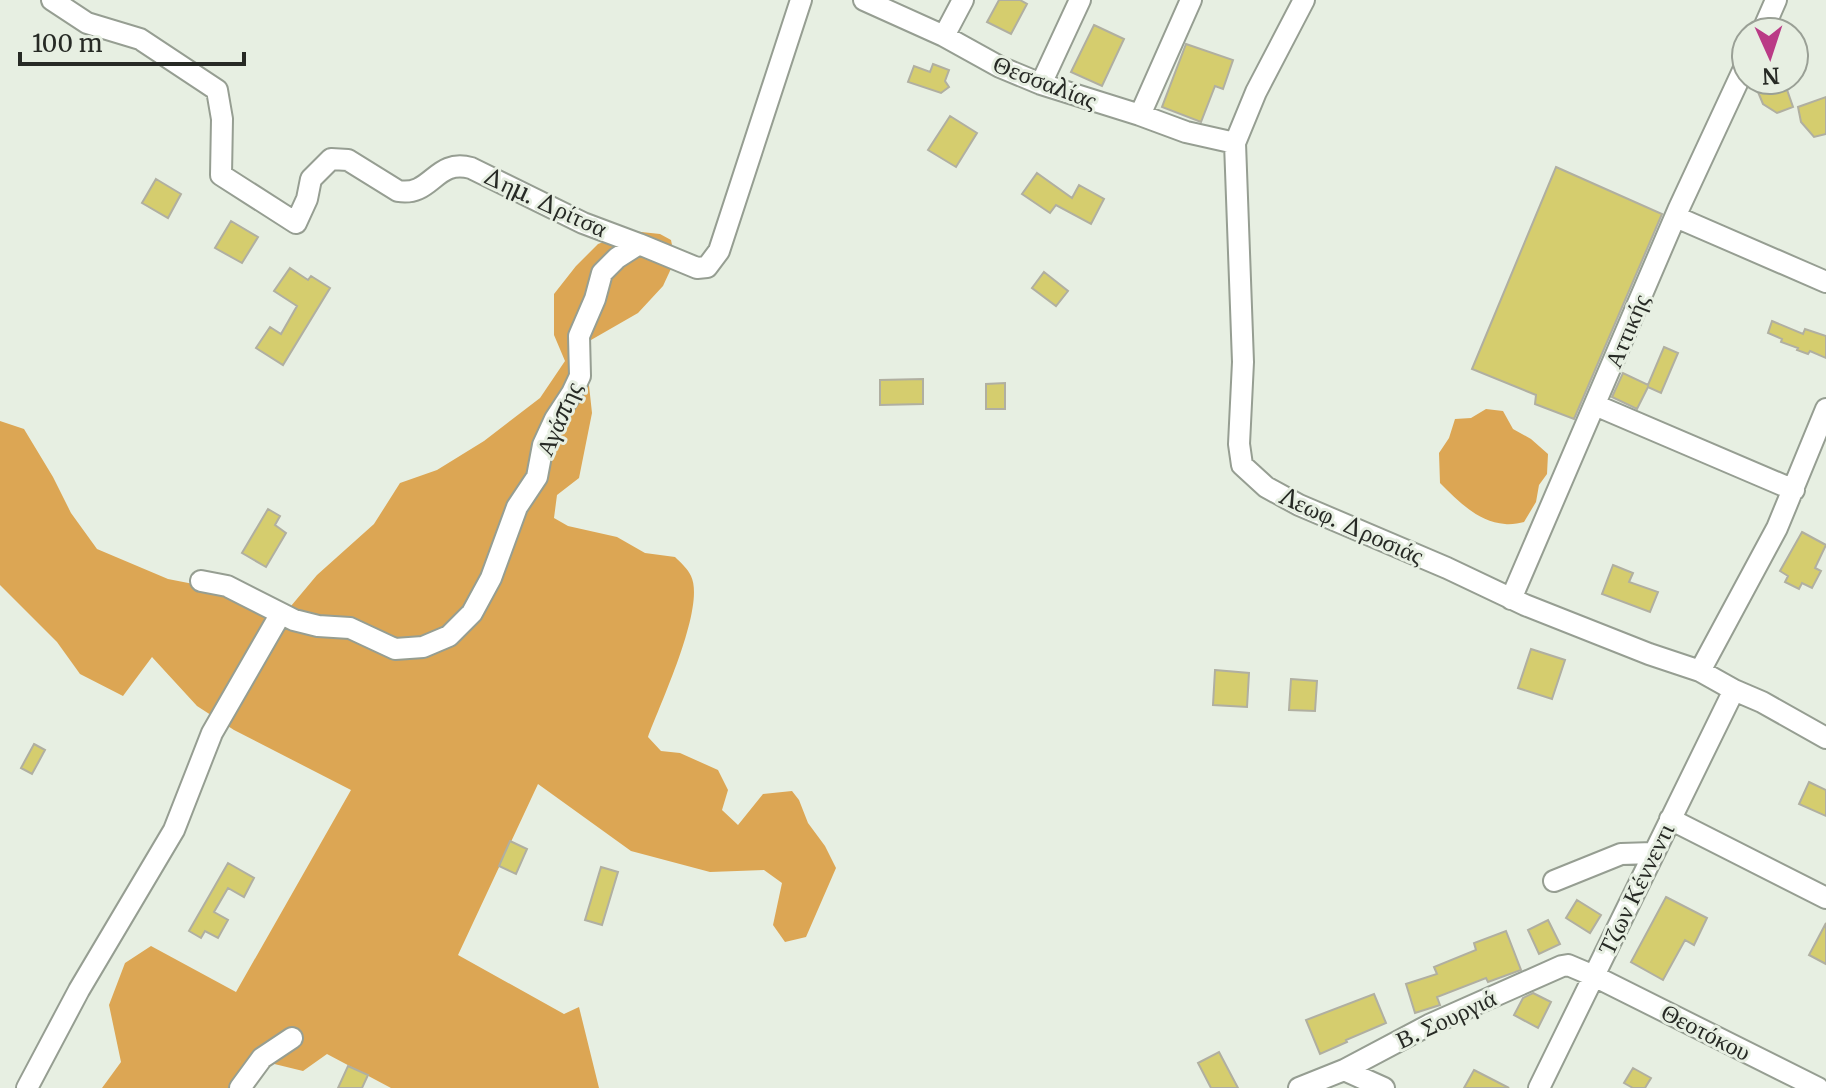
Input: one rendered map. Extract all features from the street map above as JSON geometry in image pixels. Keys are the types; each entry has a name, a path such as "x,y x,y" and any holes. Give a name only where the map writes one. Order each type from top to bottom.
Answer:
{"street":[{"name":"Δημ. Δρίτσα","path":"52,0 87,23 140,39 217,90 222,119 221,175 296,223 307,199 311,179 331,159 348,160 398,191 405,192 422,187 448,167 462,165 583,223 639,244"},
{"path":"639,244 697,268 707,267 714,261 801,0"},
{"name":"Θεσσαλίας","path":"864,0 1041,84 1186,132 1235,143"},
{"path":"944,36 963,0"},
{"path":"1041,84 1080,0"},
{"path":"1140,115 1191,0"},
{"name":"Λεωφ. Δροσιάς","path":"1304,0 1256,92 1235,143 1243,362 1239,444 1242,465 1266,487 1299,505 1511,599 1700,671 1826,738"},
{"name":"Αττικής","path":"1511,599 1731,96"},
{"path":"1676,217 1826,282"},
{"name":"Αγάπης","path":"201,581 227,586 294,620 318,626 350,628 395,649 423,647 449,636 472,613 491,578 517,507 537,477 543,445 580,376 579,336 602,273 617,258 639,244"},
{"path":"1595,405 1794,490"},
{"path":"1700,671 1777,528 1826,409"},
{"path":"27,1088 79,990 174,830 212,733 280,615"},
{"name":"Τζων Κέννεντι","path":"1539,1088 1734,690"},
{"path":"1670,819 1826,898"},
{"path":"1554,881 1621,854 1653,853"},
{"name":"Β. Σουργιά","path":"1299,1088 1344,1070 1429,1025 1562,966 1571,966 1594,976"},
{"name":"Θεοτόκου","path":"1594,976 1818,1088"},
{"path":"240,1088 262,1058 292,1038"},
{"path":"1344,1070 1384,1088"}],"shaded area":[{"path":"632,231 660,234 671,240 675,260 663,286 638,313 591,340 587,367 592,413 579,478 557,495 554,518 568,526 617,537 645,553 675,557 690,573 694,590 687,632 648,737 661,751 680,753 718,770 728,790 722,810 738,825 763,794 792,791 836,868 806,937 785,942 773,925 782,883 764,870 710,872 631,851 538,784 458,955 564,1014 579,1007 599,1088 391,1088 327,1054 303,1071 250,1058 233,1088 102,1088 121,1062 109,1005 125,963 151,946 236,992 351,790 234,730 197,706 152,657 123,696 80,674 57,642 0,585 0,421 24,429 71,513 97,549 168,579 224,590 269,614 291,606 317,575 374,524 400,483 437,470 484,441 540,398 565,361 554,335 554,294 598,244"},
{"path":"1486,409 1503,411 1513,429 1548,454 1547,474 1539,485 1536,502 1524,522 1507,524 1486,519 1469,510 1440,483 1439,453 1449,438 1455,419 1471,418"}],"building":[{"path":"999,0 1020,0 1027,4 1011,34 987,22"},
{"path":"1094,25 1124,39 1102,86 1071,72"},
{"path":"1186,44 1233,60 1223,89 1215,86 1201,122 1162,107"},
{"path":"933,64 949,70 945,81 949,87 941,93 908,82 914,66 930,72"},
{"path":"1760,96 1789,96 1793,107 1777,113 1763,104"},
{"path":"1826,97 1826,134 1814,137 1801,122 1798,107"},
{"path":"950,116 977,133 956,167 928,150"},
{"path":"1556,167 1662,214 1574,419 1535,404 1536,395 1472,369"},
{"path":"1037,173 1072,198 1079,185 1104,199 1091,224 1056,205 1050,213 1022,194"},
{"path":"156,179 181,194 168,218 142,203"},
{"path":"231,221 258,237 242,263 215,248"},
{"path":"290,268 308,280 311,276 330,288 283,365 256,348 270,327 281,334 297,306 274,291"},
{"path":"1044,272 1068,291 1056,306 1032,288"},
{"path":"1772,321 1803,334 1805,329 1826,336 1826,358 1781,342 1782,339 1768,333"},
{"path":"1664,347 1678,353 1661,393 1648,387 1637,409 1612,397 1623,373 1648,385"},
{"path":"923,379 923,404 880,405 880,380"},
{"path":"1005,383 1005,409 986,409 986,384"},
{"path":"268,509 280,516 275,525 286,533 266,567 242,553"},
{"path":"1802,532 1826,545 1815,568 1821,571 1812,588 1802,583 1799,589 1785,582 1788,576 1780,571"},
{"path":"1613,565 1633,573 1629,582 1658,592 1650,612 1602,594"},
{"path":"1531,649 1565,660 1552,699 1518,688"},
{"path":"1215,670 1249,673 1247,707 1213,705"},
{"path":"1291,679 1317,681 1315,711 1289,710"},
{"path":"34,744 45,750 32,774 21,768"},
{"path":"1809,782 1826,790 1826,816 1799,804"},
{"path":"510,841 527,849 516,874 499,866"},
{"path":"228,863 254,878 244,897 228,888 214,912 228,920 218,938 205,931 201,938 189,931"},
{"path":"601,867 618,872 602,925 585,920"},
{"path":"1666,897 1707,918 1694,945 1685,940 1663,980 1631,962"},
{"path":"1577,900 1601,915 1590,933 1566,918"},
{"path":"1548,920 1560,944 1539,954 1528,930"},
{"path":"1826,923 1826,964 1809,955"},
{"path":"1506,931 1521,970 1488,982 1486,978 1437,997 1440,1005 1415,1013 1406,984 1437,974 1434,967 1476,950 1474,943"},
{"path":"1533,993 1551,1002 1538,1028 1514,1015 1523,998"},
{"path":"1374,994 1386,1023 1320,1054 1306,1020"},
{"path":"1219,1052 1238,1088 1211,1088 1198,1063"},
{"path":"348,1066 368,1075 362,1088 338,1088"},
{"path":"1633,1068 1651,1078 1645,1088 1633,1088 1624,1083"},
{"path":"1474,1070 1509,1088 1464,1088"}]}
